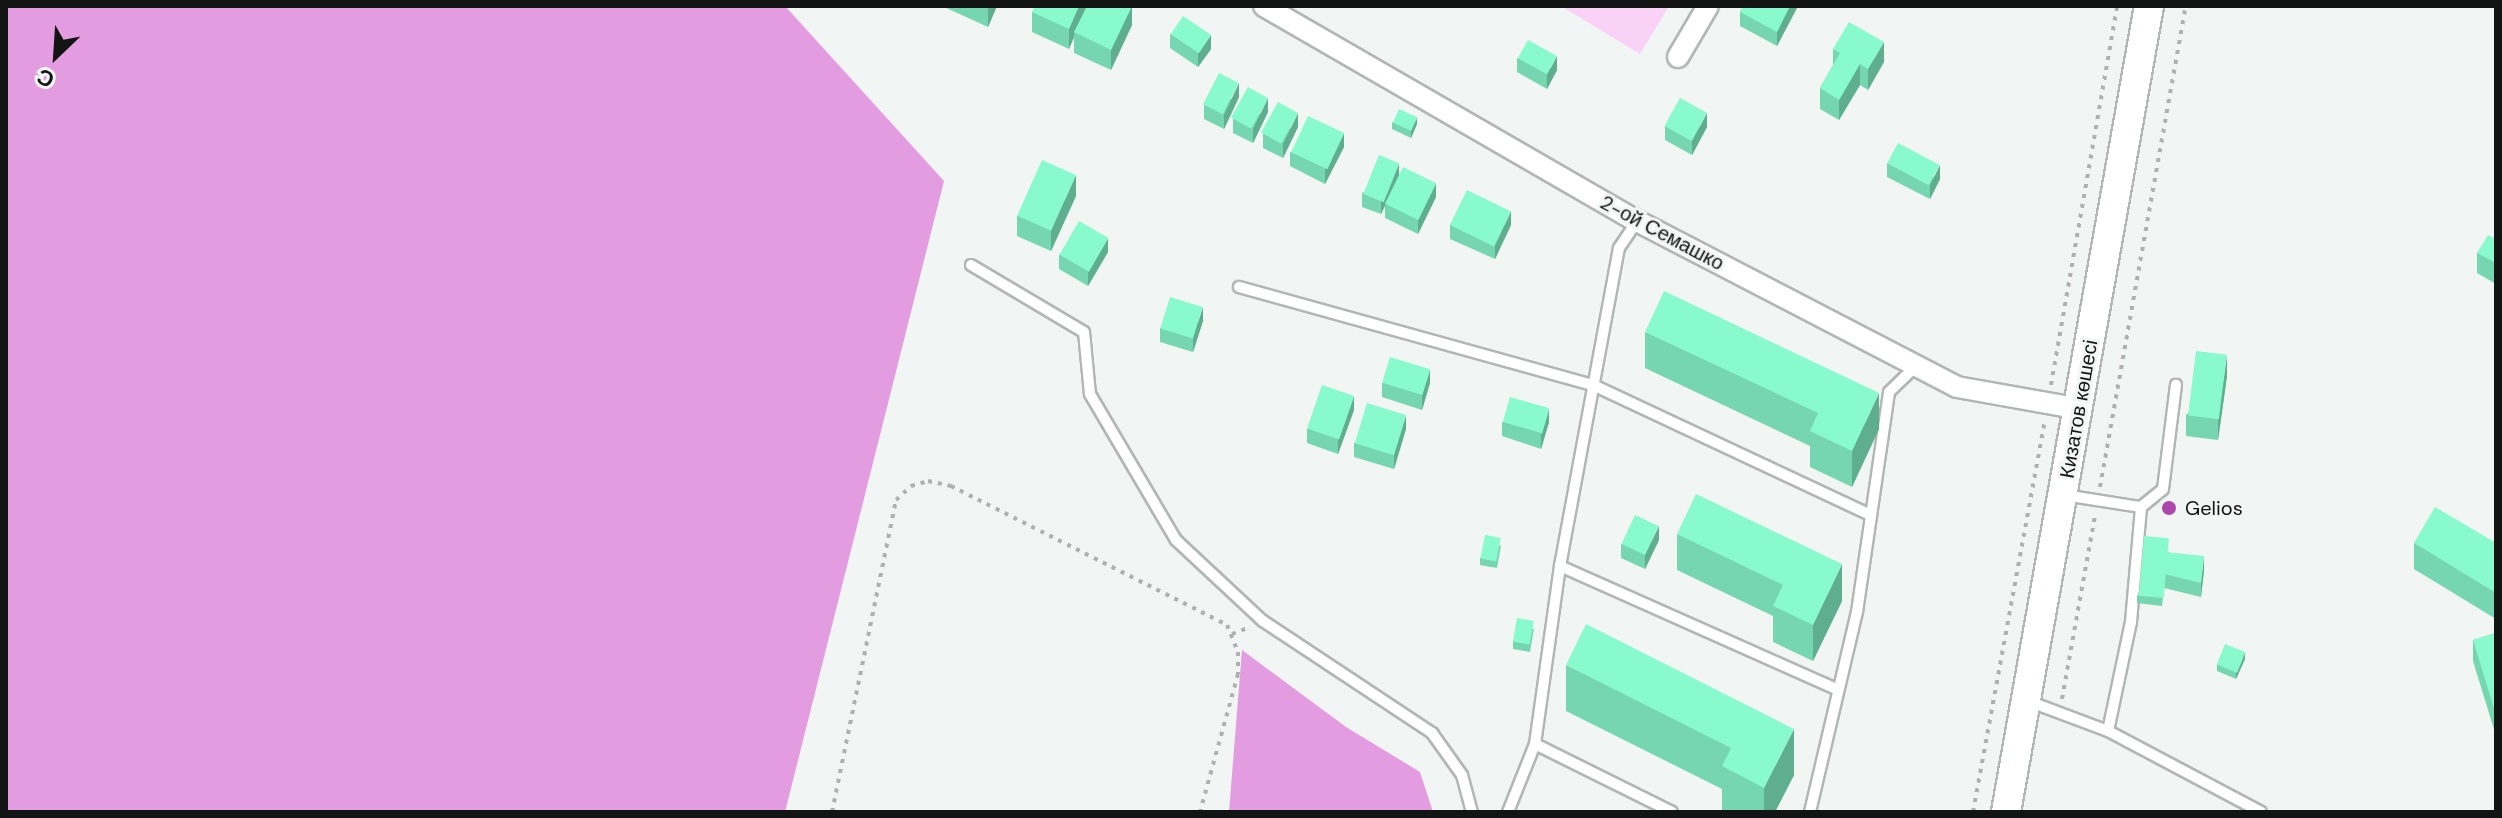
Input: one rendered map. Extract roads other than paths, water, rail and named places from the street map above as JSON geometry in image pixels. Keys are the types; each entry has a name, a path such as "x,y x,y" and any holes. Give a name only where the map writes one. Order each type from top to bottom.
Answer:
{"main road":[{"name":"Кизатов көшесі","path":"2006,812 2080,409 2149,6"}],"street":[{"name":"2-ой Семашко","path":"1264,6 1637,221 1957,387 2080,409"},
{"path":"1678,57 1708,6"}],"lane":[{"path":"1508,812 1535,744 1560,566 1619,248 1637,221"},
{"path":"971,265 1084,332 1090,394 1176,540 1263,621 1432,733 1462,775 1472,812"},
{"path":"1239,287 1593,385 1871,515"},
{"path":"1810,812 1836,689 1857,612 1889,392 1916,366"},
{"path":"2108,731 2131,622 2141,507 2163,489 2176,385"},
{"path":"2064,495 2141,507"},
{"path":"1560,566 1836,689"},
{"path":"2026,701 2060,710 2108,731 2261,812"},
{"path":"1535,744 1672,812"}],"place":[{"name":"Gelios","path":"2169,508"}]}
